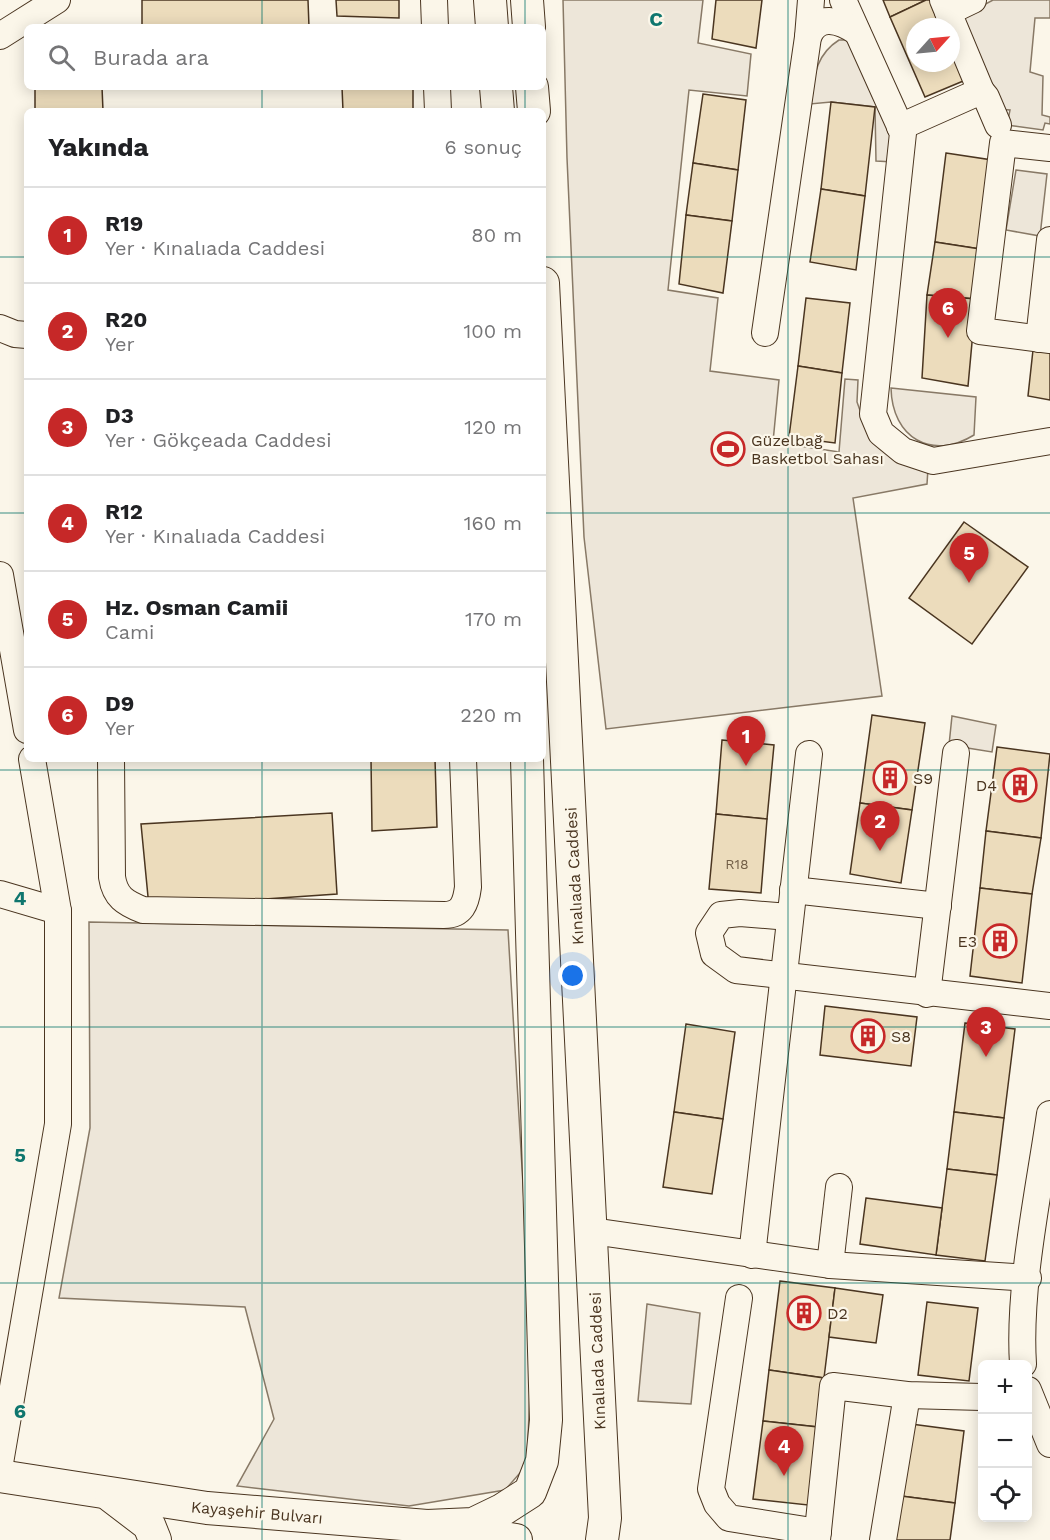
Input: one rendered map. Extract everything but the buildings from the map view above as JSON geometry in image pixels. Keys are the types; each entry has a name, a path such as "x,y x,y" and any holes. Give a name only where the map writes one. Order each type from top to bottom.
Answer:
{"main road":[{"path":"490,0 492,24"},
{"path":"527,0 529,24"},
{"path":"496,90 498,108"},
{"path":"532,90 534,108"},
{"name":"Kınalıada Caddesi","path":"546,341 607,1533"},
{"path":"501,1539 530,1492 542,1461 546,1420 527,762"},
{"name":"Kayaşehir Bulvarı","path":"0,1476 207,1508 427,1526 501,1539"},
{"path":"105,1492 149,1525 155,1540"},
{"path":"427,1526 473,1524 502,1510 530,1492"}],"street":[{"path":"0,36 57,0"},
{"path":"434,0 435,24"},
{"path":"765,333 808,37 811,0"},
{"path":"843,0 903,133 873,414 876,424 881,433 903,452 933,461 1050,441"},
{"path":"973,0 945,6 998,125"},
{"path":"808,37 812,26 821,21 846,24 857,32"},
{"path":"437,90 438,108"},
{"path":"900,127 981,91"},
{"path":"1050,143 1003,143 980,331 1044,340 1050,240"},
{"path":"0,328 24,335"},
{"path":"0,575 24,713"},
{"path":"927,994 956,753"},
{"path":"752,1255 782,975 809,754"},
{"path":"0,1463 58,1124 58,911 33,762"},
{"path":"111,762 112,878 114,890 128,904 143,910 444,915 457,913 466,901 463,762"},
{"path":"793,890 938,906"},
{"path":"0,894 58,911"},
{"path":"789,917 740,913 721,915 709,933 714,954 736,970 927,994 1050,1006"},
{"path":"1023,1360 1022,1342 1028,1278 1050,1114"},
{"path":"830,1265 839,1187"},
{"path":"592,1231 830,1265 1028,1278"},
{"path":"739,1298 711,1489 717,1504 729,1518 817,1536 833,1386 907,1395 978,1397"},
{"path":"883,1540 907,1395"},
{"path":"1032,1405 1050,1444"}],"shaded area":[{"path":"563,0 703,0 698,43 751,54 747,96 689,90 668,290 718,298 710,371 779,380 773,442 839,452 845,379 858,380 857,402 862,416 928,468 927,484 853,498 882,696 606,729 584,537 567,158"},
{"path":"993,0 1050,0 1050,18 1035,18 1030,72 1043,76 1042,115 1050,117 1050,124 1045,123 1043,130 1007,125 1010,110 996,109 961,17"},
{"path":"839,40 853,40 897,143 894,162 876,161 875,107 831,102 810,104 820,60"},
{"path":"1016,170 1047,174 1040,236 1006,230"},
{"path":"891,388 976,397 974,435 943,446 930,445 917,440 898,420"},
{"path":"952,716 996,725 992,752 949,745"},
{"path":"89,922 508,930 532,1337 527,1465 505,1490 409,1506 237,1486 274,1419 245,1307 59,1298 90,1128"},
{"path":"647,1304 700,1313 691,1404 638,1401"}],"place":[{"name":"D9","path":"948,338"},
{"name":"Güzelbağ Basketbol Sahası","path":"728,449"},
{"name":"Hz. Osman Camii","path":"969,583"},
{"name":"R19","path":"746,766"},
{"name":"S9","path":"890,778"},
{"name":"D4","path":"1020,785"},
{"name":"R20","path":"880,851"},
{"name":"E3","path":"1000,941"},
{"name":"S8","path":"868,1036"},
{"name":"D3","path":"986,1057"},
{"name":"D2","path":"804,1313"},
{"name":"R12","path":"784,1476"}]}
